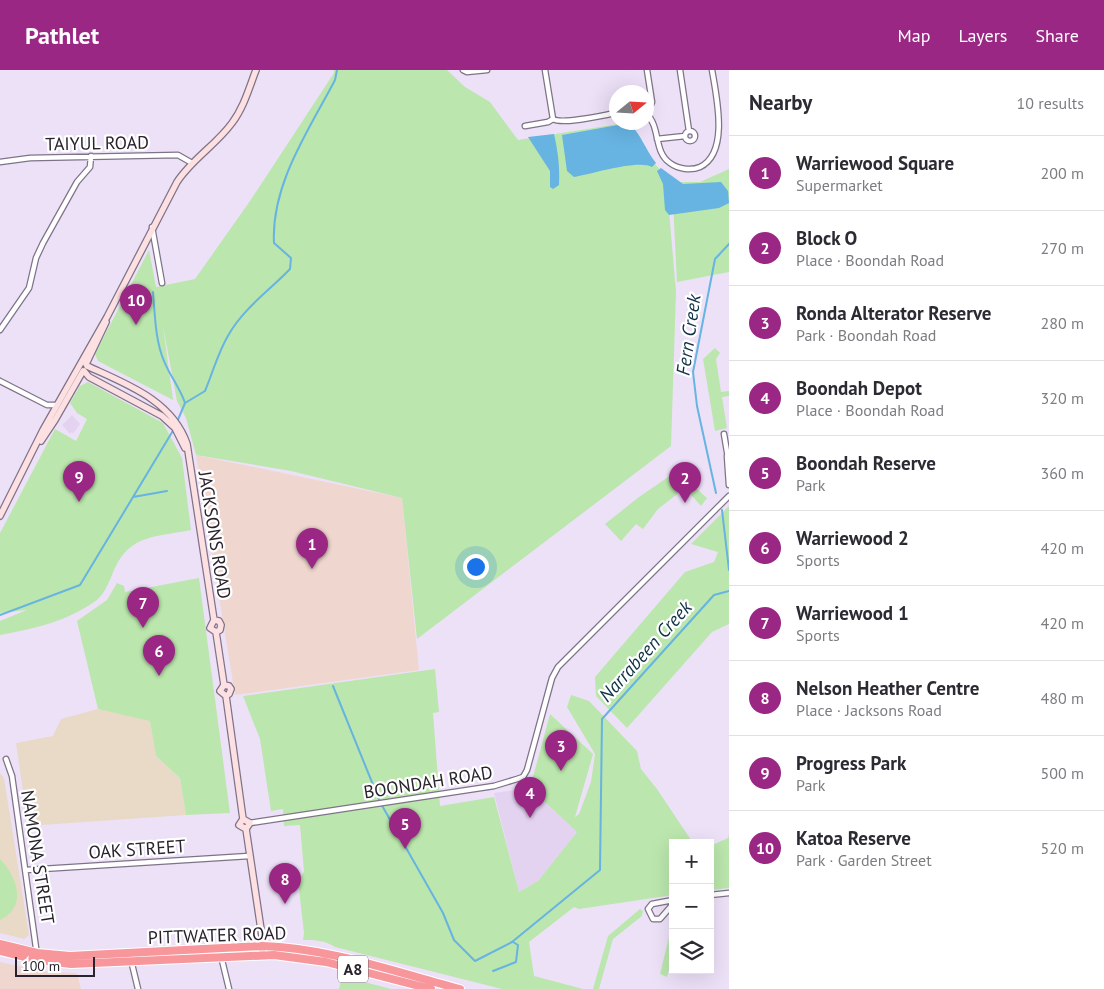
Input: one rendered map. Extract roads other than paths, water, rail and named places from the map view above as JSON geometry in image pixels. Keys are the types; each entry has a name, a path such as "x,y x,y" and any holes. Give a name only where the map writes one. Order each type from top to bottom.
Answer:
{"highway":[{"name":"PITTWATER ROAD","path":"0,944 37,956 71,964 221,956 262,950 326,962 431,989"},
{"name":"PITTWATER ROAD","path":"0,951 37,956 262,950 320,952 460,989"}],"street":[{"path":"33,453 55,420 103,331 107,317 176,182 231,124 244,102 256,70"},
{"path":"463,70 467,72 487,70"},
{"path":"545,70 553,119"},
{"path":"647,70 649,85"},
{"path":"680,70 689,131 694,135 693,140 688,141 685,136"},
{"path":"654,125 662,154 669,163 678,167 697,168 714,158 722,141 722,125 712,70"},
{"path":"525,126 548,122 553,119 566,120 609,114"},
{"path":"657,139 685,136 689,131"},
{"name":"TAIYUL ROAD","path":"0,161 30,158 178,155 192,163"},
{"path":"0,330 29,288 36,258 43,243 77,182 90,167 91,156"},
{"path":"152,227 162,283"},
{"path":"0,516 58,404 83,368"},
{"name":"JACKSONS ROAD","path":"83,368 89,376 171,419"},
{"name":"JACKSONS ROAD","path":"83,368 157,402 180,433 188,455 214,620 210,628 216,632 224,685 229,686 231,689 230,693 226,696 244,818"},
{"path":"0,381 47,405 58,404"},
{"path":"47,405 52,416"},
{"path":"724,434 729,462"},
{"path":"728,456 729,485"},
{"name":"BOONDAH ROAD","path":"250,822 502,785 522,777 527,770 558,667 729,496"},
{"name":"NAMONA STREET","path":"6,759 12,776 37,956"},
{"path":"246,829 240,826 240,822 244,818 250,822 246,829 262,950"},
{"name":"OAK STREET","path":"26,870 249,856"},
{"path":"714,894 729,892"},
{"path":"669,901 652,904 648,909 652,919 660,919 669,909"},
{"path":"130,953 138,989"},
{"path":"221,956 229,989"}],"water":[{"path":"609,127 609,130 635,130 656,163 652,167 646,165 626,166 574,177 567,171 562,135"},
{"path":"554,134 559,185 553,189 550,187 550,171 528,137"},
{"path":"661,168 683,184 721,182 728,191 729,203 719,208 669,215 665,210 663,184 657,171"}],"waterway":[{"path":"177,422 185,403 205,391 222,348 235,325 290,269 291,258 274,243 275,221 279,200 294,158 335,80 337,70"},
{"name":"Fern Creek","path":"716,493 697,406 693,372 715,259 729,244"},
{"path":"153,292 156,327 161,353 185,403"},
{"path":"0,615 80,585 174,429"},
{"path":"133,497 167,491"},
{"name":"Fern Creek","path":"722,510 729,570"},
{"name":"Narrabeen Creek","path":"333,686 380,802 443,913 454,940 475,961 512,942 600,870 602,719 714,595 729,591"},
{"name":"Narrabeen Creek","path":"493,971 516,962 518,945 513,942"}],"place":[{"name":"Katoa Reserve","path":"136,325"},
{"name":"Progress Park","path":"79,502"},
{"name":"Block O","path":"685,503"},
{"name":"Warriewood Square","path":"312,569"},
{"name":"Warriewood 1","path":"143,628"},
{"name":"Warriewood 2","path":"159,676"},
{"name":"Ronda Alterator Reserve","path":"561,771"},
{"name":"Boondah Depot","path":"530,818"},
{"name":"Boondah Reserve","path":"405,849"},
{"name":"Nelson Heather Centre","path":"285,904"}]}
